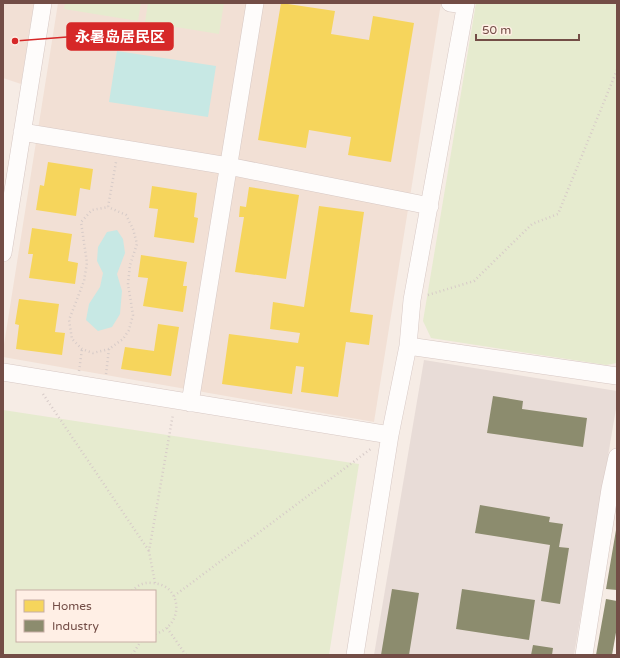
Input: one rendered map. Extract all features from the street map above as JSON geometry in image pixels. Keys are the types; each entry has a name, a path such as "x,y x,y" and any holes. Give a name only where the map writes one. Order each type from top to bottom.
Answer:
{"street":[{"path":"3,253 43,3"},
{"path":"183,402 228,166 255,3"},
{"path":"355,655 390,435 408,346 412,300 430,206 461,4"},
{"path":"22,132 228,166 430,206"},
{"path":"408,346 617,376"},
{"path":"3,372 390,435"},
{"path":"584,655 610,489 617,456"}],"path":[{"path":"412,300 474,281 532,224 558,214 617,70"},
{"path":"108,207 118,148"},
{"path":"108,207 126,215 133,229 137,244 130,266 128,284 133,315 129,330 123,339 110,349 93,352 82,349 72,339 69,320 84,281 87,263 81,222 92,210 108,207"},
{"path":"77,384 82,349"},
{"path":"105,389 110,349"},
{"path":"32,377 149,551 155,583"},
{"path":"149,551 183,402"},
{"path":"174,596 390,435"},
{"path":"133,590 139,585 147,582 155,583 163,585 174,596 176,603 175,617 167,628 156,634"},
{"path":"167,628 186,655"},
{"path":"132,655 140,642"}],"shaded area":[{"path":"3,3 34,3 21,84 3,78"},
{"path":"58,3 441,3 374,422 3,357"},
{"path":"424,360 617,391 617,403 574,655 374,655"}],"green space":[{"path":"65,3 141,3 138,21 64,9"},
{"path":"148,3 224,3 219,34 145,22"},
{"path":"476,3 617,3 617,363 606,365 431,338 423,321"},
{"path":"3,410 359,464 329,655 3,655"}],"water":[{"path":"117,51 216,66 208,117 109,102"},
{"path":"117,230 123,239 125,253 117,274 122,291 120,314 112,327 98,331 86,320 89,304 100,287 103,273 97,261 98,247 107,232"}],"building: Homes":[{"path":"281,3 335,11 331,34 369,40 373,16 414,23 391,162 348,155 351,137 309,130 306,148 258,140"},
{"path":"48,162 93,169 90,190 80,188 76,216 36,210 40,185 44,186"},
{"path":"152,186 197,193 194,217 198,218 194,243 154,237 158,209 149,208"},
{"path":"249,187 299,195 286,279 235,272 244,217 239,217 240,206 246,207"},
{"path":"319,206 364,212 350,312 373,315 369,345 346,342 338,397 301,392 304,367 296,366 292,394 222,384 229,334 298,343 300,333 270,329 273,302 304,307"},
{"path":"32,228 72,234 68,261 78,263 75,284 29,278 33,254 28,254"},
{"path":"141,255 187,262 183,286 187,286 183,312 143,306 148,278 138,277"},
{"path":"19,299 59,304 55,332 65,333 62,355 16,349 19,325 15,324"},
{"path":"158,324 179,327 171,376 121,369 125,347 154,351"}],"building: Industry":[{"path":"493,396 523,401 522,409 587,418 583,447 487,433"},
{"path":"480,505 550,517 549,522 563,524 559,547 569,548 560,604 541,601 550,545 475,533"},
{"path":"617,530 617,590 606,589"},
{"path":"392,589 419,593 409,655 381,655"},
{"path":"462,589 535,600 529,640 456,629"},
{"path":"606,599 617,601 617,627 612,655 596,655"},
{"path":"533,645 553,648 552,655 531,655"}],"place":[{"name":"永暑岛居民区","path":"15,41"}]}
